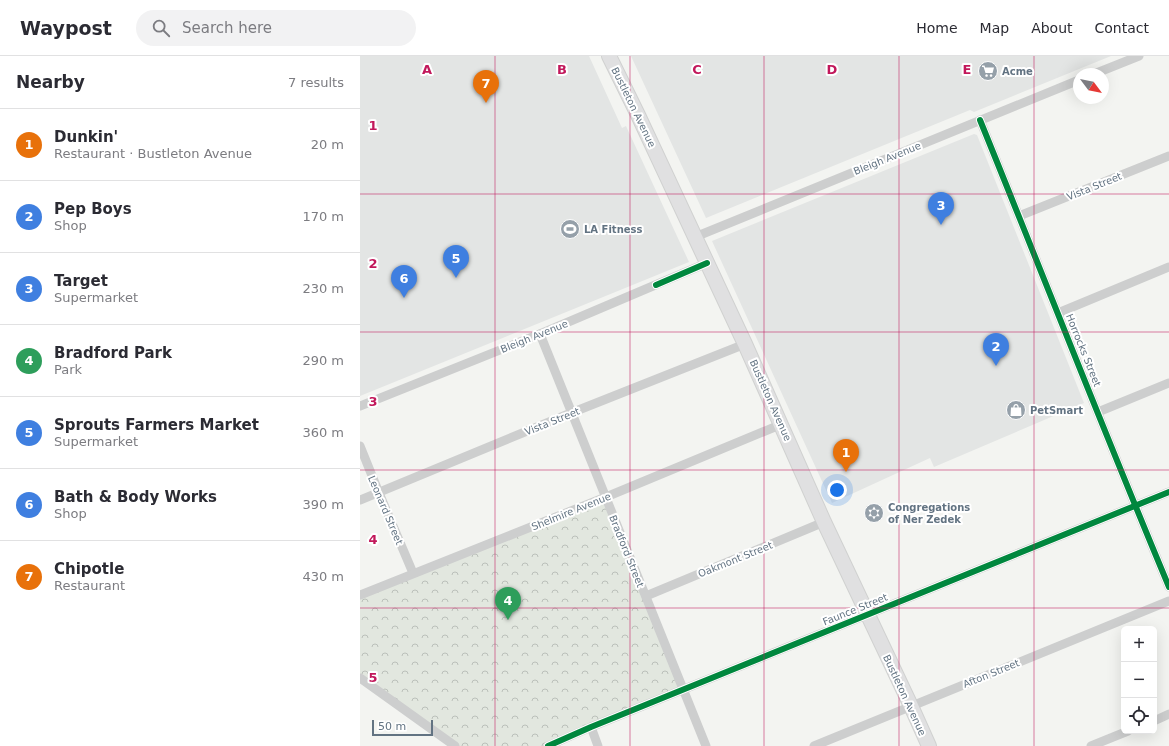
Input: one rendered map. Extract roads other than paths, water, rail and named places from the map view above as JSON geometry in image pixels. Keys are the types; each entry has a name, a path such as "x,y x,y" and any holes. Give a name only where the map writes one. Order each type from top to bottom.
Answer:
{"main road":[{"name":"Bustleton Avenue","path":"609,56 745,344 782,424 824,522 929,746"}],"street":[{"path":"1109,68 1139,56"},
{"name":"Bleigh Avenue","path":"695,237 1073,82"},
{"name":"Horrocks Street","path":"980,120 1098,412 1134,506 1169,587"},
{"name":"Vista Street","path":"1019,216 1169,156"},
{"name":"Bleigh Avenue","path":"360,406 540,334 707,263"},
{"path":"1058,313 1169,267"},
{"name":"Bradford Street","path":"540,334 706,746"},
{"name":"Vista Street","path":"360,500 745,344"},
{"path":"1098,412 1169,383"},
{"name":"Shelmire Avenue","path":"360,595 606,497 782,424"},
{"name":"Leonard Street","path":"360,446 378,493 414,573"},
{"name":"Faunce Street","path":"548,746 591,727 1169,492"},
{"name":"Oakmont Street","path":"646,596 824,522"},
{"name":"Afton Street","path":"814,746 1169,601"},
{"path":"360,678 455,746"},
{"path":"1157,719 1169,714"},
{"path":"591,727 598,746"},
{"path":"1091,746 1121,734"}],"place":[{"name":"Acme","path":"988,71"},
{"name":"Chipotle","path":"486,103"},
{"name":"Target","path":"941,225"},
{"name":"LA Fitness","path":"570,229"},
{"name":"Sprouts Farmers Market","path":"456,278"},
{"name":"Bath & Body Works","path":"404,298"},
{"name":"Pep Boys","path":"996,366"},
{"name":"PetSmart","path":"1016,410"},
{"name":"Dunkin'","path":"846,472"},
{"name":"Congregations of Ner Zedek","path":"874,513"},
{"name":"Bradford Park","path":"508,620"}]}
